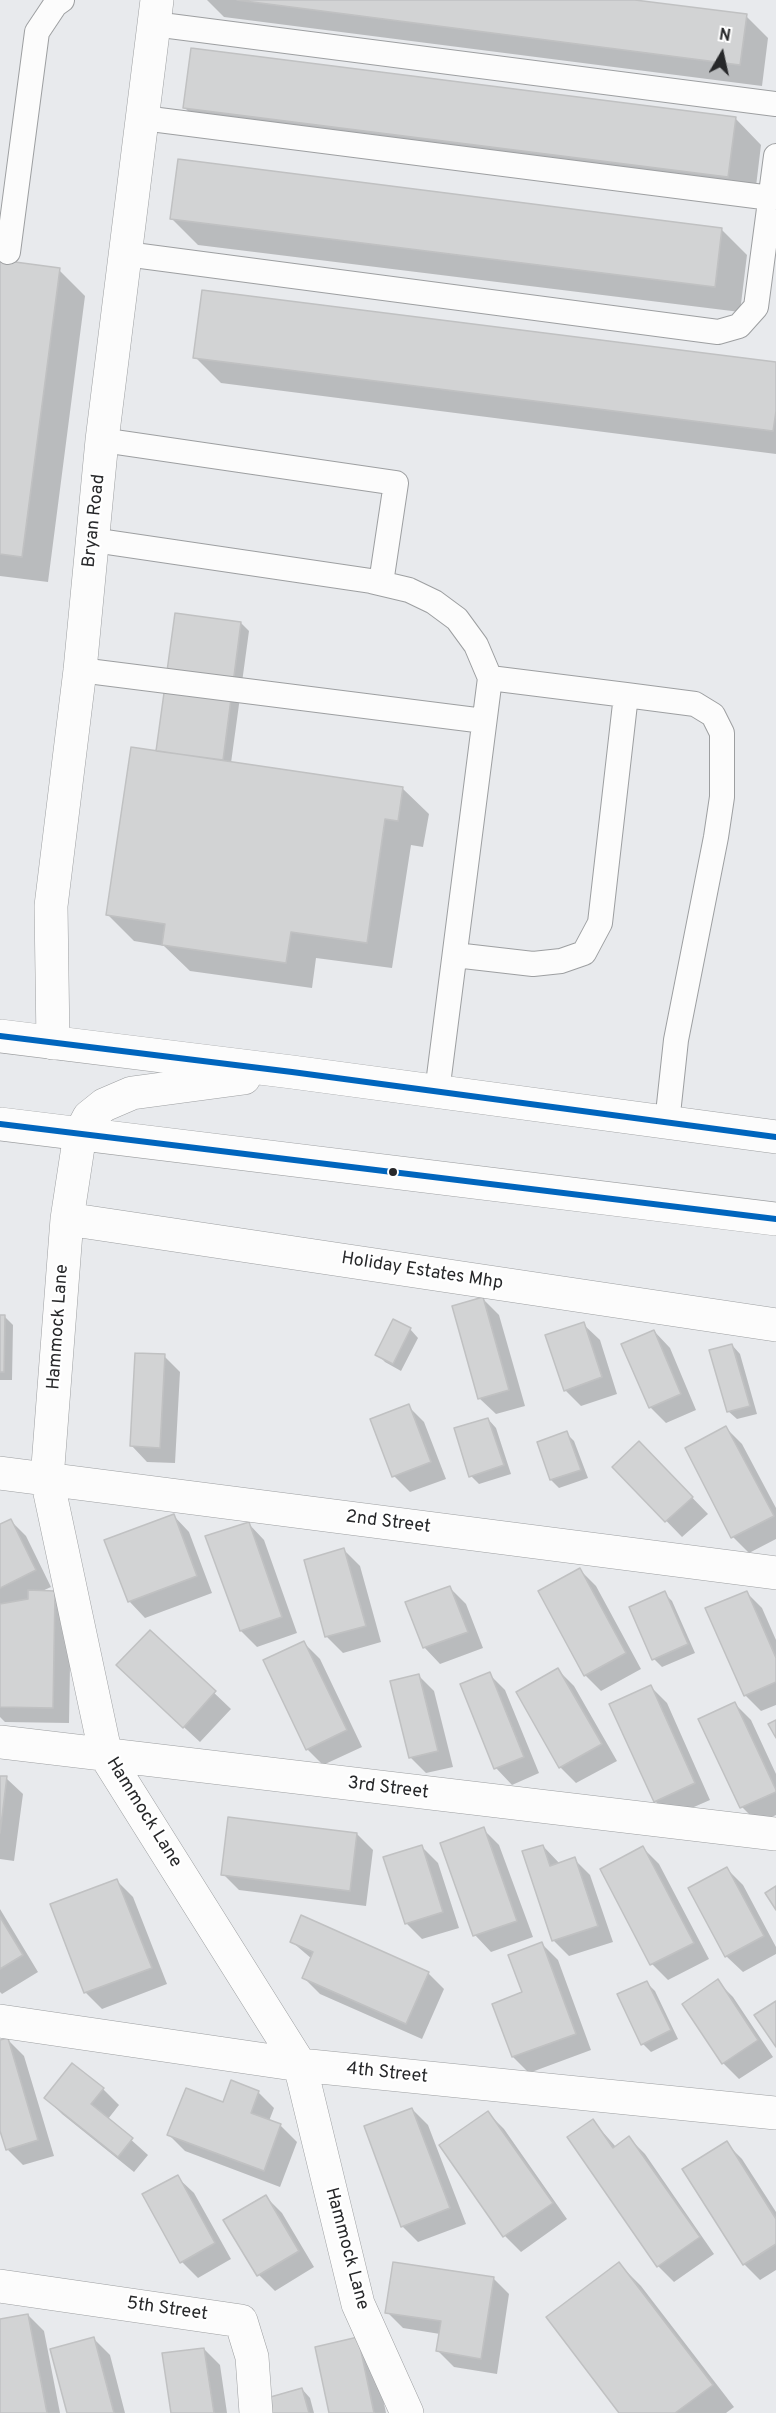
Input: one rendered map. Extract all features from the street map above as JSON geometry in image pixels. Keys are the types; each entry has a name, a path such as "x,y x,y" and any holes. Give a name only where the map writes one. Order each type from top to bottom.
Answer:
{"street":[{"name":"Bryan Road","path":"53,1044 51,906 80,670 102,440 156,12"},
{"path":"0,1036 292,1072 776,1137"},
{"path":"80,1134 89,1117 105,1105 132,1093 292,1072"},
{"path":"0,1124 776,1219"},
{"name":"Hammock Lane","path":"80,1134 67,1219 47,1479 106,1756 300,2065 358,2304 407,2413"},
{"name":"Holiday Estates Mhp","path":"67,1219 776,1325"},
{"name":"2nd Street","path":"0,1473 776,1573"},
{"name":"3rd Street","path":"0,1742 776,1834"},
{"name":"4th Street","path":"0,2021 300,2065 776,2113"},
{"name":"5th Street","path":"0,2286 241,2321 252,2357 256,2413"}],"lane":[{"path":"8,252 37,32 55,4 62,0"},
{"path":"156,12 776,104"},
{"path":"143,118 771,198"},
{"path":"126,254 718,332 740,326 756,307 776,156"},
{"path":"102,440 396,483 381,583"},
{"path":"93,540 381,583 409,590 434,602 457,619 476,645 490,678 436,1092"},
{"path":"80,670 484,721"},
{"path":"490,678 695,704 712,715 722,733 722,797 718,827 676,1040 667,1123"},
{"path":"455,955 533,964 561,961 584,953 600,923 626,695"}],"building":[{"path":"237,0 635,0 747,14 740,65"},
{"path":"191,48 736,117 728,177 183,108"},
{"path":"178,159 722,228 715,287 170,219"},
{"path":"0,260 60,268 22,557 0,554"},
{"path":"202,290 776,362 776,411 773,431 193,358"},
{"path":"175,613 241,622 223,760 156,751"},
{"path":"131,747 403,787 398,821 385,819 367,943 291,932 286,963 162,945 165,924 106,915"},
{"path":"483,1297 509,1390 478,1399 452,1306"},
{"path":"0,1315 5,1315 4,1372 0,1372"},
{"path":"393,1319 411,1328 393,1364 375,1355"},
{"path":"584,1322 602,1377 564,1391 545,1335"},
{"path":"654,1330 681,1394 649,1408 621,1344"},
{"path":"732,1344 750,1406 727,1412 709,1350"},
{"path":"135,1353 165,1354 160,1448 130,1446"},
{"path":"409,1404 431,1462 392,1477 370,1419"},
{"path":"488,1418 504,1465 469,1477 454,1428"},
{"path":"726,1426 774,1516 731,1538 685,1448"},
{"path":"567,1431 581,1470 550,1480 537,1442"},
{"path":"639,1441 693,1497 665,1522 612,1467"},
{"path":"174,1514 197,1576 128,1602 104,1540"},
{"path":"11,1519 36,1570 0,1588 0,1524"},
{"path":"249,1522 282,1617 240,1631 205,1536"},
{"path":"344,1548 366,1626 325,1637 304,1560"},
{"path":"580,1568 626,1653 584,1676 538,1591"},
{"path":"450,1586 468,1632 423,1648 405,1602"},
{"path":"28,1590 55,1591 53,1708 0,1707 0,1604 28,1599"},
{"path":"665,1591 688,1644 652,1660 629,1607"},
{"path":"747,1591 776,1658 776,1682 744,1696 705,1608"},
{"path":"150,1630 216,1691 183,1728 116,1665"},
{"path":"304,1641 347,1730 306,1750 263,1660"},
{"path":"558,1668 602,1744 559,1768 516,1692"},
{"path":"490,1672 524,1757 494,1769 460,1684"},
{"path":"419,1674 438,1751 409,1758 390,1681"},
{"path":"651,1685 695,1783 654,1802 609,1704"},
{"path":"735,1702 776,1790 740,1808 698,1719"},
{"path":"776,1720 776,1738 768,1724"},
{"path":"0,1776 7,1776 0,1833"},
{"path":"228,1817 357,1833 350,1891 221,1875"},
{"path":"484,1827 517,1921 473,1936 440,1843"},
{"path":"422,1845 443,1912 405,1924 383,1857"},
{"path":"543,1845 550,1866 575,1857 598,1926 552,1941 522,1851"},
{"path":"643,1846 694,1943 650,1965 600,1869"},
{"path":"727,1867 764,1936 725,1957 688,1888"},
{"path":"117,1879 152,1968 84,1993 50,1904"},
{"path":"776,1886 776,1910 765,1893"},
{"path":"301,1915 429,1972 406,2024 302,1978 313,1952 290,1942"},
{"path":"0,1917 23,1955 0,1969"},
{"path":"542,1942 576,2034 512,2057 492,2004 522,1992 508,1955"},
{"path":"718,1979 758,2040 722,2064 682,2004"},
{"path":"647,1981 671,2030 641,2045 617,1994"},
{"path":"776,2001 776,2047 754,2015"},
{"path":"8,2038 38,2140 6,2150 0,2131 0,2040"},
{"path":"72,2063 104,2088 91,2104 133,2138 118,2157 44,2098"},
{"path":"231,2080 259,2091 251,2113 281,2124 264,2171 167,2135 186,2088 223,2102"},
{"path":"412,2108 450,2208 401,2227 364,2126"},
{"path":"488,2111 553,2203 503,2237 439,2145"},
{"path":"593,2119 613,2148 629,2136 700,2237 657,2267 567,2137"},
{"path":"727,2141 776,2219 776,2244 743,2265 682,2169"},
{"path":"178,2175 215,2243 180,2263 142,2194"},
{"path":"266,2195 299,2251 257,2276 223,2220"},
{"path":"393,2262 494,2277 481,2359 436,2351 441,2321 385,2313"},
{"path":"619,2262 713,2385 675,2413 619,2413 546,2317"},
{"path":"28,2314 47,2413 0,2413 0,2319"},
{"path":"94,2337 114,2413 67,2413 50,2349"},
{"path":"358,2337 374,2413 329,2413 315,2347"},
{"path":"204,2348 214,2413 171,2413 162,2353"},
{"path":"302,2388 309,2413 272,2413 267,2398"}],"transit line":[{"path":"0,1036 292,1072 776,1137"},
{"path":"0,1124 776,1219"}]}
